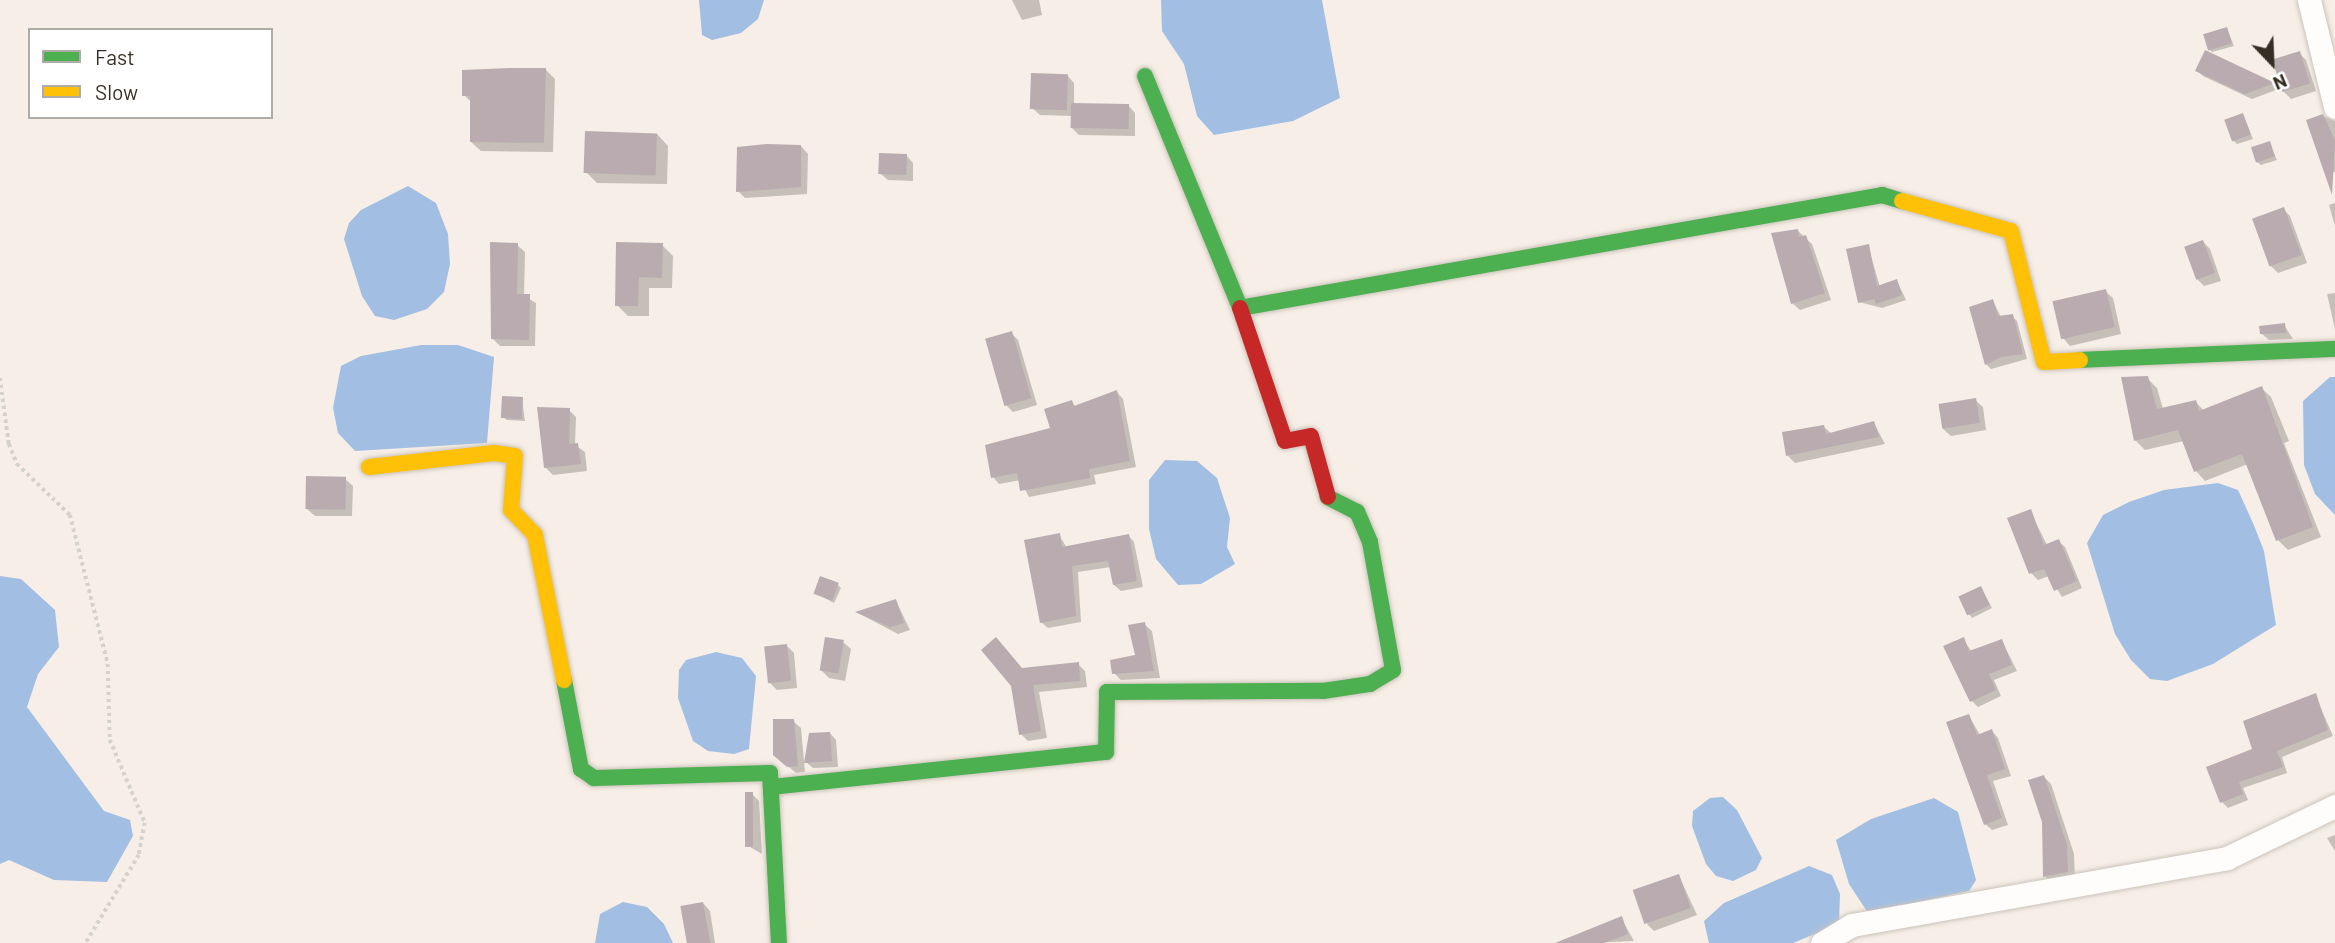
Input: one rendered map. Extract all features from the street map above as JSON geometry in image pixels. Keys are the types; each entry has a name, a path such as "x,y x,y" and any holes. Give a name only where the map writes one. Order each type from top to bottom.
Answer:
{"street":[{"path":"2309,0 2335,107"},
{"path":"771,787 1106,752 1107,692 1322,691 1370,684 1393,670 1370,542 1357,512 1328,497 1311,436 1285,441 1240,308 1145,76"},
{"path":"1240,308 1882,195 2011,231 2044,362 2335,349"},
{"path":"369,467 494,453 515,456 511,510 535,535 581,769 594,778 770,773 779,943"},
{"path":"1822,943 1863,923 2227,858 2335,806"}],"path":[{"path":"0,378 9,444 17,464 70,515 108,664 110,740 145,823 139,855 86,943"}],"water":[{"path":"699,0 764,0 758,19 741,33 712,40 702,35"},
{"path":"1161,0 1322,0 1340,98 1293,121 1214,135 1197,116 1184,64 1162,31"},
{"path":"408,186 436,203 448,234 450,264 444,292 427,309 394,320 375,316 362,296 344,239 349,223 361,210"},
{"path":"421,345 458,345 494,357 487,443 355,451 338,433 333,408 341,366 361,356"},
{"path":"2330,377 2335,377 2335,515 2315,494 2304,465 2303,401"},
{"path":"1165,460 1197,461 1217,478 1230,518 1227,547 1235,564 1201,584 1178,585 1156,559 1149,529 1149,480"},
{"path":"2218,483 2238,490 2253,523 2264,551 2276,625 2213,664 2167,681 2150,679 2131,660 2115,634 2087,543 2103,515 2129,502 2164,490"},
{"path":"0,576 21,579 55,610 59,647 38,674 27,707 104,811 130,820 133,836 107,882 54,880 9,860 0,864"},
{"path":"716,652 742,658 756,676 749,749 734,754 708,751 693,741 678,698 679,670 686,660"},
{"path":"1723,797 1737,810 1762,858 1756,870 1733,881 1716,876 1706,864 1692,826 1693,811 1710,798"},
{"path":"1934,798 1958,812 1976,880 1969,891 1868,913 1849,884 1836,840 1871,819"},
{"path":"1809,866 1832,875 1840,894 1839,924 1793,943 1709,943 1704,921 1724,903"},
{"path":"623,902 647,907 664,924 673,943 595,943 600,914"}],"building":[{"path":"2227,27 2232,43 2208,51 2203,34"},
{"path":"2205,50 2275,83 2245,94 2195,71"},
{"path":"2300,51 2310,84 2282,92 2272,59"},
{"path":"546,68 544,143 470,142 470,96 462,96 462,70"},
{"path":"1031,73 1068,74 1067,110 1030,109"},
{"path":"1071,103 1129,104 1129,129 1071,128"},
{"path":"2243,113 2251,135 2232,141 2224,120"},
{"path":"2323,114 2335,141 2332,195 2306,120"},
{"path":"585,131 657,134 655,175 584,173"},
{"path":"2270,141 2275,156 2256,162 2251,147"},
{"path":"801,145 801,187 736,192 737,147"},
{"path":"879,153 907,154 906,175 878,174"},
{"path":"2284,207 2301,255 2269,267 2252,219"},
{"path":"1798,229 1799,237 1806,235 1825,293 1791,304 1771,233"},
{"path":"2203,240 2215,273 2196,280 2184,247"},
{"path":"490,242 518,243 517,294 530,294 529,340 491,339"},
{"path":"616,242 663,243 662,278 639,277 638,306 615,306"},
{"path":"1869,244 1877,286 1897,279 1902,295 1876,304 1874,299 1858,303 1846,249"},
{"path":"2106,289 2115,327 2061,339 2052,301"},
{"path":"1993,299 1998,316 2013,314 2023,354 2001,357 1985,365 1969,307"},
{"path":"2285,323 2286,333 2260,334 2259,326"},
{"path":"1012,331 1031,398 1004,406 985,339"},
{"path":"2148,376 2157,409 2196,400 2199,411 2262,386 2313,527 2276,541 2242,454 2194,472 2178,430 2134,441 2121,377"},
{"path":"1117,390 1130,461 1089,469 1090,478 1020,491 1017,473 991,478 985,445 1050,428 1044,409 1072,400 1074,406"},
{"path":"502,396 523,397 522,419 501,418"},
{"path":"1976,398 1980,423 1942,429 1938,404"},
{"path":"537,407 570,408 569,444 578,443 581,464 544,468"},
{"path":"1874,421 1879,437 1786,456 1782,432 1824,425 1826,434"},
{"path":"306,476 346,477 345,510 305,509"},
{"path":"2031,509 2044,545 2059,539 2077,581 2054,591 2044,569 2029,574 2007,518"},
{"path":"1060,533 1062,547 1129,534 1137,581 1113,585 1108,561 1072,566 1076,616 1040,623 1024,540"},
{"path":"820,576 839,583 832,601 814,594"},
{"path":"1981,586 1990,605 1967,616 1958,597"},
{"path":"896,599 904,623 890,627 855,612"},
{"path":"1145,622 1154,671 1112,674 1110,660 1135,655 1128,625"},
{"path":"825,637 844,640 838,674 820,671"},
{"path":"996,637 1022,668 1079,662 1080,681 1033,685 1041,731 1019,735 1011,686 981,650"},
{"path":"1964,637 1969,651 2002,639 2012,665 1989,674 1996,690 1970,702 1943,646"},
{"path":"787,644 791,681 768,683 764,646"},
{"path":"2316,693 2328,730 2277,751 2283,767 2239,782 2243,794 2220,803 2206,767 2252,749 2243,721"},
{"path":"1969,714 1977,735 1992,729 2005,769 1987,775 2002,818 1984,825 1946,722"},
{"path":"773,719 794,719 798,766 787,767 773,755"},
{"path":"830,732 832,761 804,763 809,733"},
{"path":"2044,775 2067,845 2068,872 2043,877 2042,822 2028,780"},
{"path":"745,792 753,792 753,847 745,847"},
{"path":"1679,874 1691,908 1644,924 1633,890"},
{"path":"703,902 710,943 687,943 680,906"},
{"path":"1622,916 1628,934 1604,943 1555,943"}],"traffic: fast":[{"path":"1145,76 1240,308 1882,195 1902,201"},
{"path":"2080,360 2335,349"},
{"path":"771,787 1106,752 1107,692 1323,691 1370,684 1393,670 1370,542 1357,512 1328,497"},
{"path":"564,680 581,769 594,778 770,773 779,943"}],"traffic: slow":[{"path":"1902,201 2011,231 2044,362 2080,360"},
{"path":"369,467 494,453 515,456 511,510 535,535 564,680"}],"traffic: jam":[{"path":"1240,308 1285,441 1311,436 1328,497"}]}
